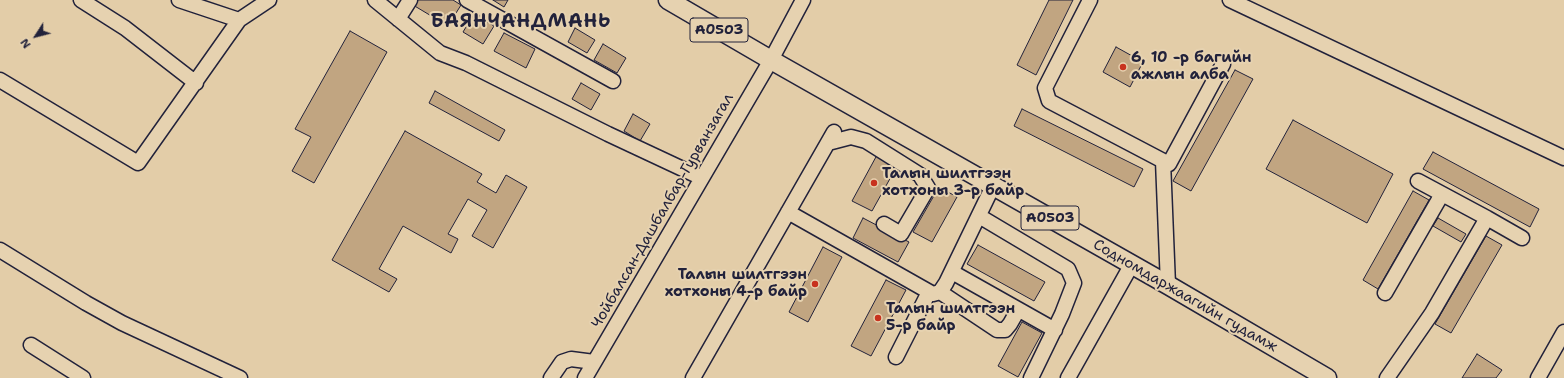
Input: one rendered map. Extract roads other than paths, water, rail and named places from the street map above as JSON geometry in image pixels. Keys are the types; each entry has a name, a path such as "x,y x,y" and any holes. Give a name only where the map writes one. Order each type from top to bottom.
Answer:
{"main road":[{"name":"A0503","path":"668,0 771,60"},
{"name":"Содномдаржаагийн гудамж","path":"771,60 1132,264 1327,378"}],"street":[{"path":"81,0 125,28 196,82"},
{"path":"179,0 239,20"},
{"path":"0,80 138,163 239,20 269,0"},
{"path":"375,0 440,53 466,62 608,134 702,178"},
{"path":"398,18 410,0"},
{"path":"467,0 613,81"},
{"name":"Чойбалсан-Дашбалбар-Гурванзагал","path":"585,378 771,60 803,0"},
{"path":"1090,0 1045,88 1049,101 1169,164 1223,64"},
{"path":"1230,0 1564,158"},
{"path":"693,378 830,138 851,137 866,141 920,175 928,188 901,234 884,224"},
{"path":"1163,161 1168,285"},
{"path":"1418,181 1522,238"},
{"path":"896,357 935,292 952,272 993,186"},
{"path":"1385,293 1442,194"},
{"path":"788,212 935,292 997,330 1005,330 1018,310"},
{"path":"979,216 1068,269 1074,284 1055,330 1031,378"},
{"path":"1387,378 1432,313 1487,218"},
{"path":"0,250 86,303 122,323 240,378"},
{"path":"1068,378 1132,264"},
{"path":"952,272 1055,330"},
{"path":"1538,378 1564,332"},
{"path":"31,345 83,378"},
{"path":"551,378 562,362 571,359 594,362"}],"place":[{"name":"6, 10 -р багийн ажлын алба","path":"1123,67"},
{"name":"Талын шилтгээн хотхоны 3-р байр","path":"874,183"},
{"name":"Талын шилтгээн хотхоны 4-р байр","path":"815,284"},
{"name":"Талын шилтгээн 5-р байр","path":"878,318"}],"district":[{"name":"БАЯНЧАНДМАНЬ","path":"521,22"}]}
